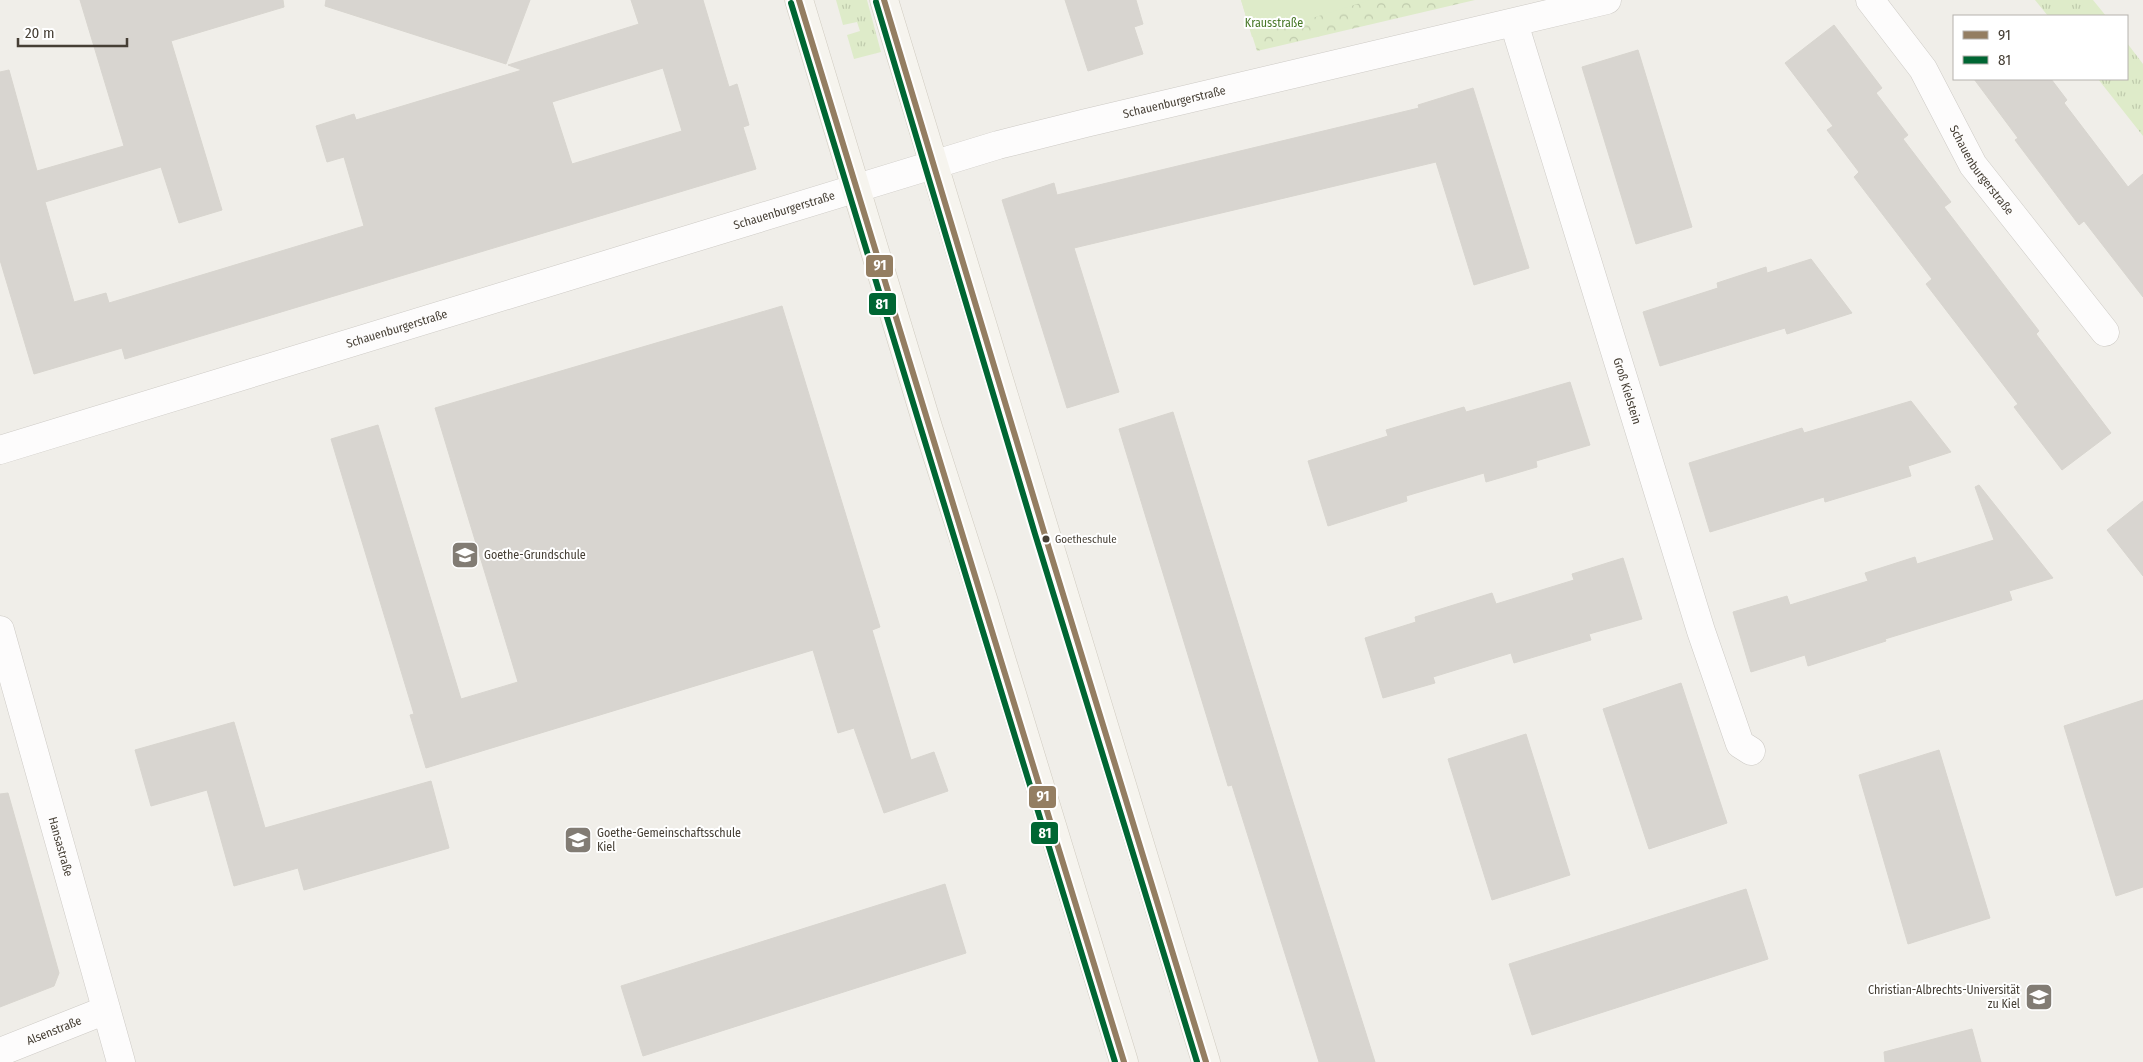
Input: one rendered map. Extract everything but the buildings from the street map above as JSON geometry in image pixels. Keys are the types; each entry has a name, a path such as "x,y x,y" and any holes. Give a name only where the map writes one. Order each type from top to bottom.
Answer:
{"main road":[{"path":"799,0 928,427 1124,1062"},
{"path":"884,0 1125,804 1206,1062"}],"street":[{"name":"Schauenburgerstraße","path":"0,450 1008,142 1607,0"},
{"name":"Schauenburgerstraße","path":"1870,0 1924,69 1973,165 2105,332"},
{"name":"Groß Kielstein","path":"1514,23 1700,631 1740,744 1751,752"},
{"name":"Hansastraße","path":"0,630 121,1062"},
{"name":"Alsenstraße","path":"0,1052 106,1010"}],"green space":[{"path":"836,0 867,0 881,52 854,59 847,35 860,31 857,22 843,25"},
{"name":"Krausstraße","path":"1241,0 1475,0 1257,51"},
{"path":"1241,0 1370,0 1252,37"},
{"path":"2035,0 2093,0 2105,15 2047,15"},
{"path":"2128,44 2143,64 2143,136 2099,80 2128,80"}],"transit line":[{"name":"91","path":"799,0 1124,1062"},
{"name":"91","path":"884,0 1206,1062"},
{"name":"81","path":"876,2 1035,534 1197,1062"},
{"name":"81","path":"791,3 1115,1062"}],"place":[{"name":"Goetheschule","path":"1046,539"},
{"name":"Goethe-Grundschule","path":"465,555"},
{"name":"Goethe-Gemeinschaftsschule Kiel","path":"578,840"},
{"name":"Christian-Albrechts-Universität zu Kiel","path":"2039,997"}]}
